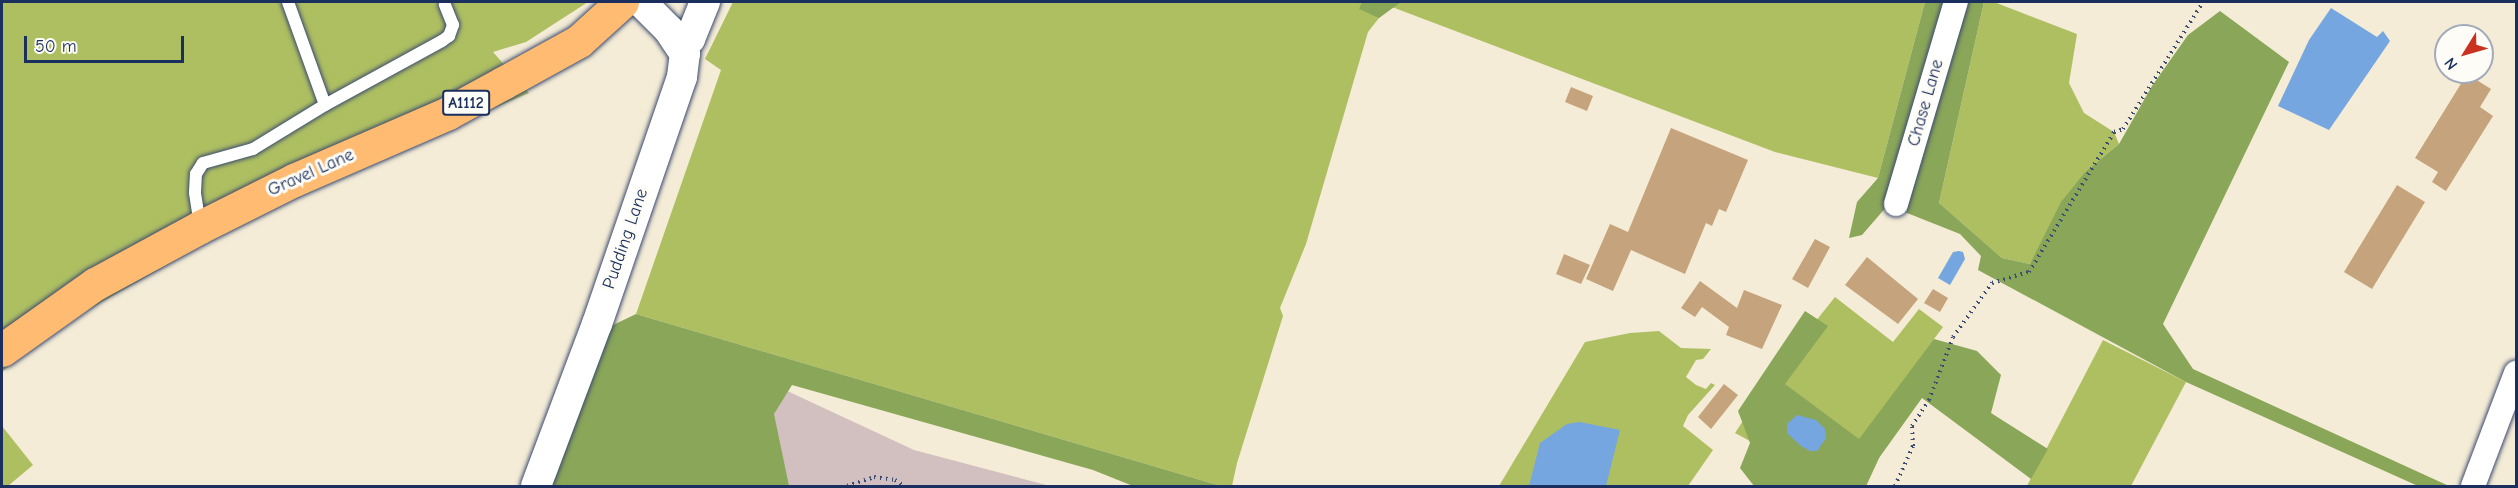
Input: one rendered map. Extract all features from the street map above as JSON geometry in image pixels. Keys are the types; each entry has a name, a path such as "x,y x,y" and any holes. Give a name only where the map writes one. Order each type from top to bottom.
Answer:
{"main road":[{"name":"Gravel Lane","path":"2,350 95,284 200,227 294,180 457,108 579,40 622,2"}],"street":[{"path":"641,2 669,30 681,47 690,39 705,2"},
{"name":"Chase Lane","path":"1896,204 1956,2"},
{"name":"Pudding Lane","path":"536,486 597,324 682,77 685,54 681,47"},
{"path":"2473,486 2517,373"}],"lane":[{"path":"288,2 325,105"},
{"path":"200,227 195,192 196,174 202,163 253,149 325,105 449,36 453,25 445,5"}],"path":[{"path":"1896,486 1913,446 1912,426 1929,400 1953,337 1992,282 2029,272 2114,132 2123,129 2203,2"},
{"path":"847,486 874,477 895,480 904,486"}],"shaded area":[{"path":"635,320 914,450 1050,486 573,486"}],"green space":[{"path":"2,2 588,2 526,42 493,52 529,93 286,197 46,334 2,372"},
{"path":"733,2 1925,2 1878,178 1775,152 1392,7 1368,32 1306,244 1280,308 1283,316 1237,463 1232,486 1221,486 636,314 721,70 705,59"},
{"path":"1362,2 1401,2 1379,18 1359,9"},
{"path":"1925,2 1947,2 1888,205 1862,235 1849,238 1857,202 1878,178"},
{"path":"1962,2 1984,2 1939,203 2002,258 2030,264 2061,202 2086,171 2119,144 2152,86 2188,35 2220,11 2289,62 2163,324 2193,369 2449,486 2418,486 2186,382 1978,270 1981,256 1960,234 1902,211"},
{"path":"1984,2 1994,2 2077,34 2069,83 2084,113 2114,132 2119,144 2086,171 2030,264 2002,258 1939,203"},
{"path":"1835,297 1893,342 1919,309 1943,327 1934,339 1866,486 1833,486 1735,433 1776,371"},
{"path":"1805,311 1828,326 1785,384 1859,439 1934,339 1977,351 2001,375 1991,413 2048,449 2031,479 1922,398 1879,458 1866,486 1754,486 1740,468 1750,443 1738,411"},
{"path":"636,314 1221,486 1133,486 1093,470 792,385 774,414 789,486 551,486 609,327"},
{"path":"1659,331 1681,348 1711,349 1703,359 1696,360 1686,377 1706,389 1711,383 1715,385 1688,415 1683,426 1713,450 1688,486 1499,486 1585,342 1630,333"},
{"path":"2103,340 2186,382 2131,486 2027,486"},
{"path":"2,426 33,465 8,486 2,486"}],"water":[{"path":"2331,8 2377,37 2383,31 2390,41 2329,130 2278,106 2309,40"},
{"path":"1953,252 1963,252 1965,259 1950,285 1938,278"},
{"path":"1797,415 1816,420 1825,429 1826,438 1817,451 1810,451 1801,446 1787,433 1787,424"},
{"path":"1580,422 1620,430 1606,486 1529,486 1540,443 1567,424"}],"building":[{"path":"2461,84 2483,84 2491,89 2480,107 2493,116 2446,191 2432,182 2438,172 2415,158"},
{"path":"1571,87 1593,96 1587,111 1565,102"},
{"path":"1671,128 1748,160 1726,212 1719,209 1712,226 1706,223 1685,274 1631,250 1613,291 1586,279 1610,224 1628,232"},
{"path":"2397,185 2425,202 2372,289 2344,272"},
{"path":"1815,239 1830,247 1808,288 1792,279"},
{"path":"1564,254 1590,265 1581,284 1556,274"},
{"path":"1867,257 1918,299 1898,324 1845,285"},
{"path":"1700,281 1737,308 1744,290 1782,305 1762,349 1726,335 1729,327 1702,307 1695,317 1681,308"},
{"path":"1933,289 1948,298 1940,312 1924,303"},
{"path":"1724,384 1738,395 1711,429 1698,417"}]}
